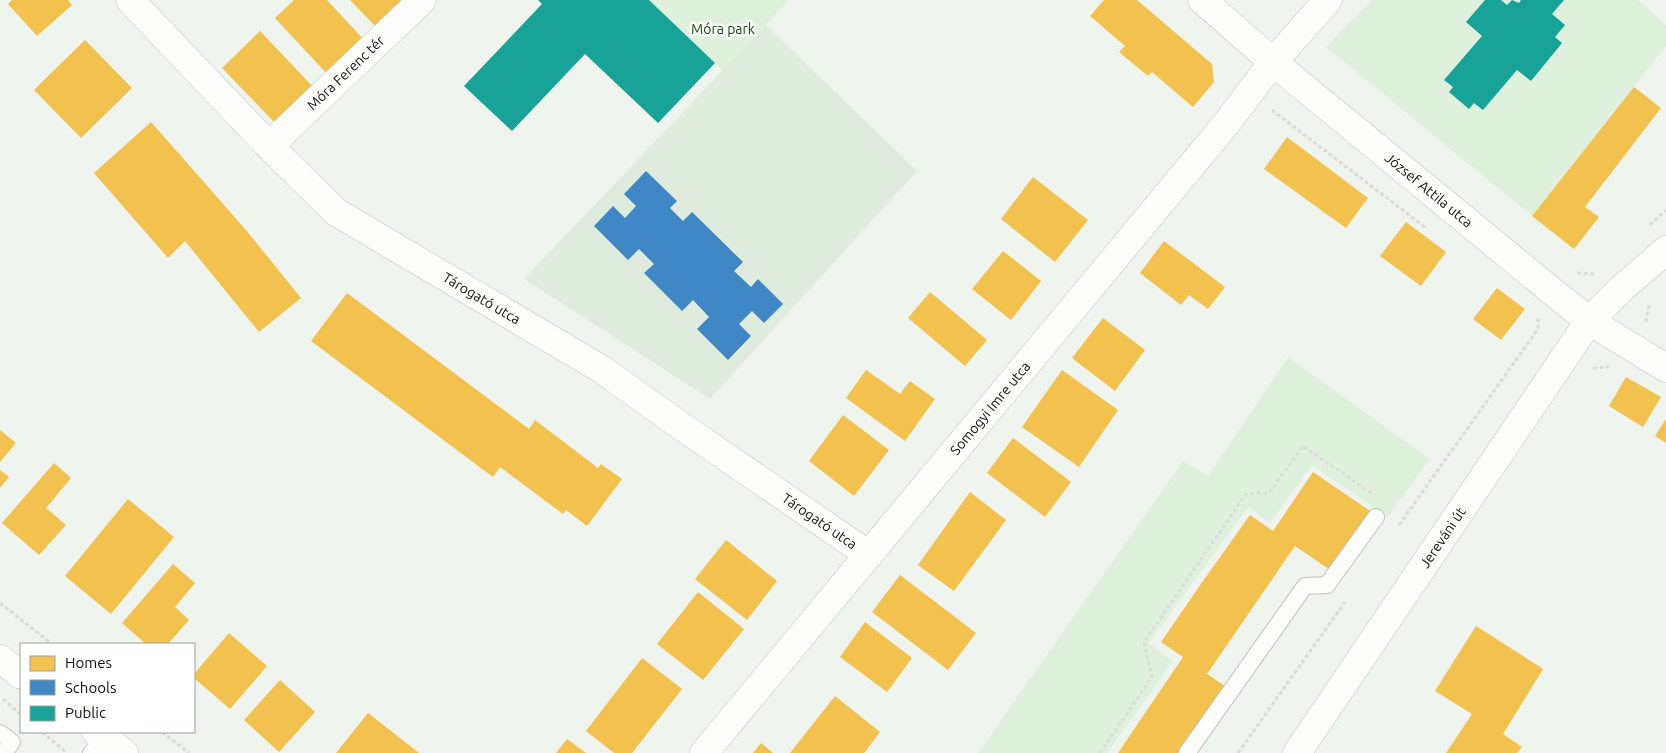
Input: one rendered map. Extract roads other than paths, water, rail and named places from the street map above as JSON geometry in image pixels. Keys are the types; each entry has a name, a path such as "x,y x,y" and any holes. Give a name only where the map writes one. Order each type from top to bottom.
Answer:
{"street":[{"name":"Tárogató utca","path":"130,0 269,146 336,212 601,369 869,555"},
{"name":"Móra Ferenc tér","path":"269,146 422,0"},
{"name":"József Attila utca","path":"1202,0 1273,62 1589,321 1666,368"},
{"name":"Somogyi Imre utca","path":"704,753 1226,124 1273,62 1328,0"},
{"name":"Jereváni út","path":"1297,753 1589,321 1620,290 1666,250"},
{"path":"0,659 20,674"}],"lane":[{"path":"1187,753 1305,586 1327,585 1376,516"},
{"path":"0,733 12,742 4,753"}],"park label":[{"name":"Móra park","path":"723,29"}]}
